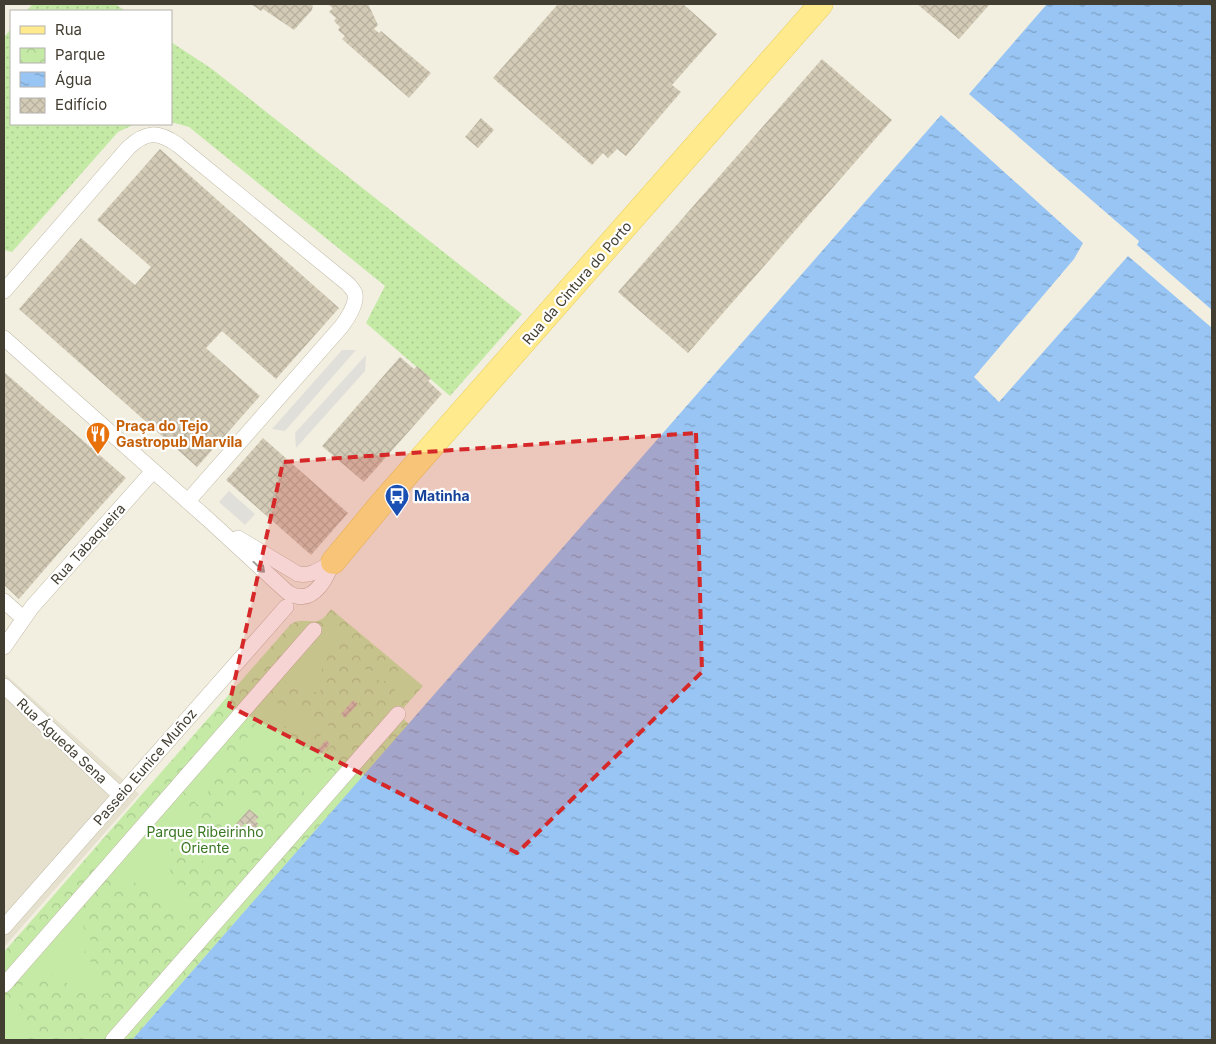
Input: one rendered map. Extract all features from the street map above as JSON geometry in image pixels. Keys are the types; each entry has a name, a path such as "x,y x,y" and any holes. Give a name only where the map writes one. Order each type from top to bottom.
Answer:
{"main road":[{"name":"Rua da Cintura do Porto","path":"333,562 821,4"}],"street":[{"path":"4,291 128,148 143,136 150,135 164,136 178,145 348,284 355,293 354,304 341,328 188,501"},
{"path":"4,338 188,501 279,586 297,596 307,595 318,588 333,562"},
{"name":"Rua Tabaqueira","path":"4,647 23,618 40,597 153,471"},
{"path":"211,522 298,574 312,574 333,562"},
{"path":"4,601 23,618"},
{"name":"Passeio Eunice Muñoz","path":"4,927 286,607"},
{"path":"4,985 314,630"},
{"name":"Rua Águeda Sena","path":"4,686 120,795"},
{"path":"113,1040 398,714"}],"highlighted area":[{"path":"696,433 702,672 517,853 229,706 283,462"}],"shaded area":[{"path":"342,350 356,350 285,431 272,429"},
{"path":"366,355 365,371 296,448 295,433"},
{"path":"229,491 255,514 245,525 219,502"},
{"path":"4,673 139,794 4,947"}],"green space":[{"path":"33,4 115,4 124,10 27,10"},
{"path":"10,30 10,125 133,125 118,132 12,252 4,250 4,37"},
{"path":"172,43 212,69 522,314 450,396 366,323 385,286 189,127 172,122"},
{"name":"Parque Ribeirinho Oriente","path":"331,609 423,686 398,714 409,724 132,1040 4,1040 4,952 290,625 298,621 318,621"},
{"path":"347,626 355,633 347,642 327,647 318,660 322,665 322,679 327,683 319,692 299,692 291,676 279,690 270,686 320,629"},
{"path":"364,669 408,677 414,683 392,708 388,700 398,685 396,683 362,677"},
{"path":"355,692 363,699 358,704 362,707 351,721 335,714"},
{"path":"261,696 328,725 337,739 321,756 313,749 321,734 318,731 282,726 263,755 258,751 250,751 242,739 249,737 236,726 245,729 255,727 258,699"},
{"path":"223,739 227,760 199,806 180,789"},
{"path":"336,771 307,805 304,791 324,772"},
{"path":"246,790 262,797 267,824 251,843 223,827 213,818 227,801"},
{"path":"171,799 205,828 217,863 205,864 183,833 164,859 193,913 178,917 143,879 120,889 112,867"},
{"path":"281,824 287,827 266,852 260,848 260,841"},
{"path":"74,910 91,941 84,953 113,991 92,998 53,975 44,975 19,1005 28,1040 4,1040 4,999 9,999 16,992 15,989 19,989 24,983 15,978"},
{"path":"190,921 203,924 177,953 175,942"}],"water":[{"path":"1047,4 1212,4 1212,310 1137,245 1139,241 969,94"},
{"path":"941,115 1083,243 1074,259 974,377 999,402 1128,256 1212,328 1212,1040 132,1040"}],"building":[{"path":"251,4 313,4 312,10 294,30 263,9 261,11"},
{"path":"327,4 368,4 378,25 374,29 379,33 381,31 431,73 409,98 342,39 345,36 338,30 340,27 334,21 336,18 329,12 333,8"},
{"path":"558,4 683,4 717,34 672,85 681,92 626,156 617,149 608,158 603,153 592,165 493,78"},
{"path":"917,4 990,4 959,39"},
{"path":"822,59 892,120 688,353 618,292"},
{"path":"481,118 494,130 478,148 465,137"},
{"path":"160,149 339,308 276,379 222,331 206,348 260,396 197,467 19,309 81,238 135,285 151,267 97,220"},
{"path":"400,357 414,369 417,366 431,378 428,381 442,394 364,482 322,446"},
{"path":"4,372 126,478 19,599 4,585"},
{"path":"263,438 348,513 311,555 226,480"},
{"path":"353,700 358,704 345,718 341,714"},
{"path":"326,740 330,744 320,755 316,751"},
{"path":"249,809 259,817 255,821 259,824 249,835 245,831 249,827 245,823 241,828 236,824"}],"place":[{"name":"Praça do Tejo Gastropub Marvila","path":"98,455"},
{"name":"Matinha","path":"397,517"}]}
